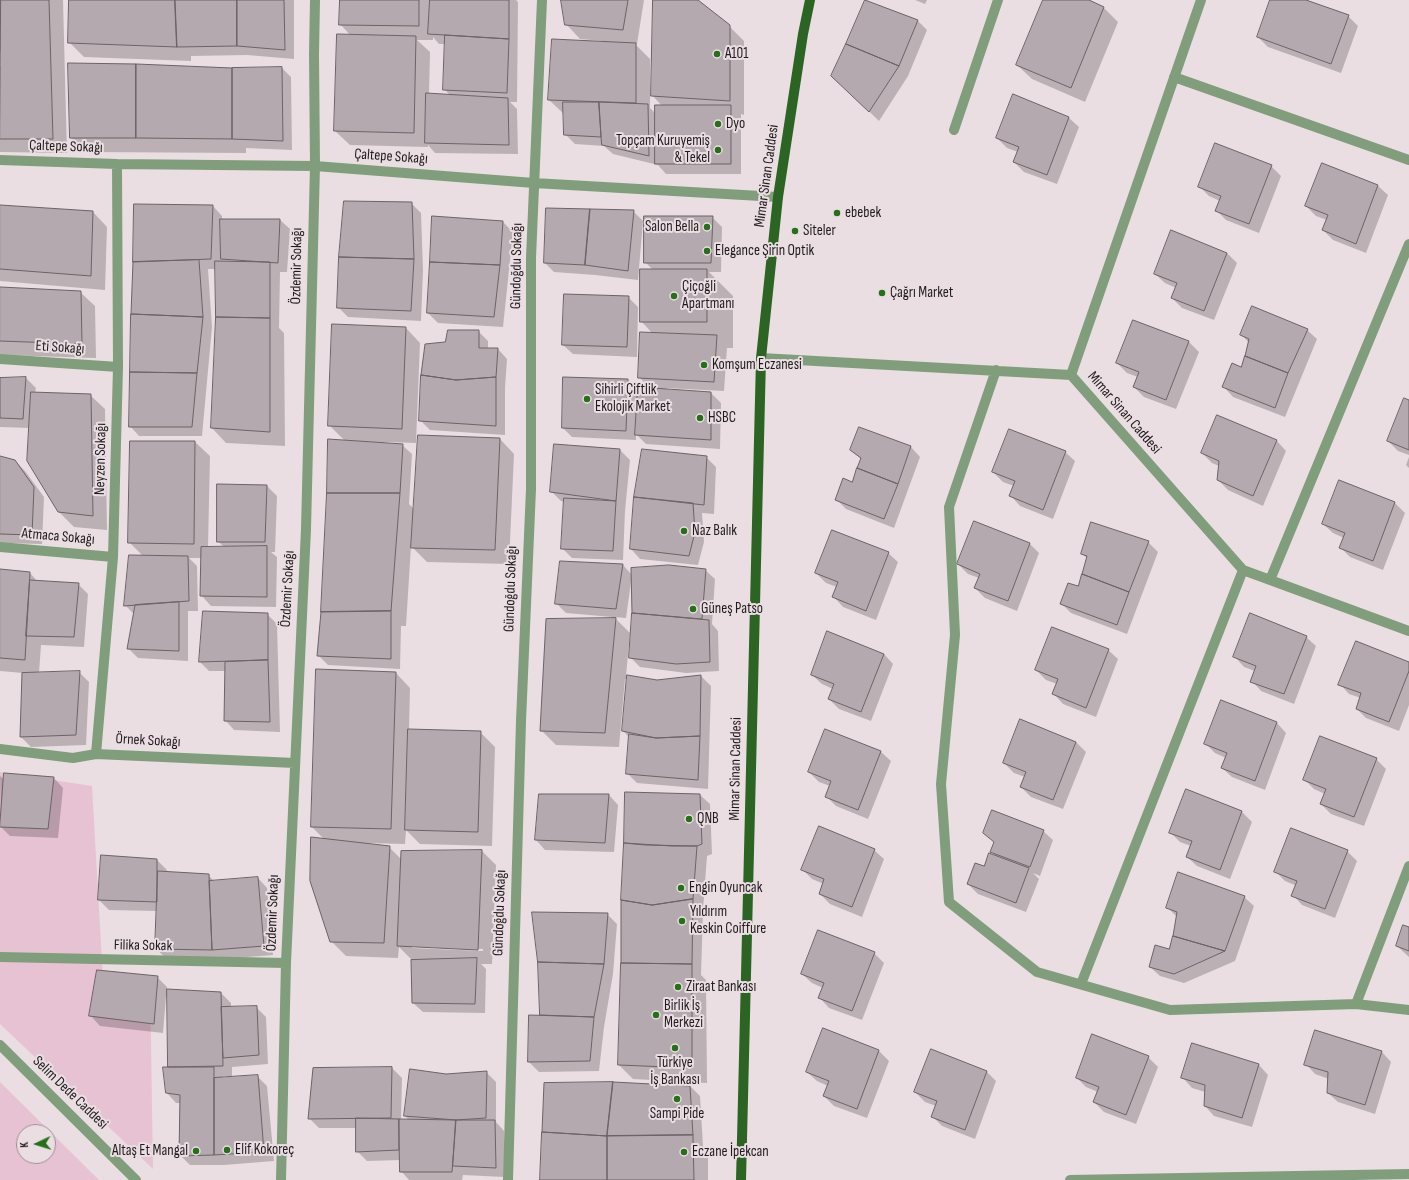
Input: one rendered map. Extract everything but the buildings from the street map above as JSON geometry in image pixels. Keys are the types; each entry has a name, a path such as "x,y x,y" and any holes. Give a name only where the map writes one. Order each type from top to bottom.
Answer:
{"main road":[{"name":"Mimar Sinan Caddesi","path":"741,1180 761,358 778,197 803,34 810,0"}],"street":[{"name":"Özdemir Sokağı","path":"281,1180 286,963 306,529 314,166 315,0"},
{"name":"Gündoğdu Sokağı","path":"508,1180 521,721 531,489 530,258 542,0"},
{"path":"954,130 998,0"},
{"path":"1070,375 1201,0"},
{"path":"1174,77 1409,160"},
{"name":"Çaltepe Sokağı","path":"0,160 116,164 314,166 534,183 778,197"},
{"name":"Neyzen Sokağı","path":"96,754 113,557 118,367 116,164"},
{"path":"1270,580 1409,244"},
{"name":"Mimar Sinan Caddesi","path":"761,358 1070,375 1243,570 1409,631"},
{"name":"Eti Sokağı","path":"0,359 118,367"},
{"path":"996,370 949,507 955,635 941,784 949,902 1037,972 1170,1010 1356,1004 1409,1010"},
{"name":"Atmaca Sokağı","path":"0,547 113,557"},
{"path":"1081,984 1243,570"},
{"name":"Örnek Sokağı","path":"0,748 73,758 96,754 295,763"},
{"path":"1356,1004 1409,866"},
{"name":"Filika Sokak","path":"0,957 286,963"},
{"name":"Selim Dede Caddesi","path":"0,1045 136,1180"},
{"path":"1070,1180 1409,1174"}],"shaded area":[{"path":"0,772 92,786 103,979 150,977 153,1169 0,1024"},
{"path":"0,1082 42,1124 16,1124 16,1164 56,1164 56,1137 99,1180 0,1180"}],"place":[{"name":"A101","path":"717,54"},
{"name":"Dyo","path":"718,124"},
{"name":"Topçam Kuruyemiş & Tekel","path":"718,150"},
{"name":"ebebek","path":"837,213"},
{"name":"Salon Bella","path":"707,227"},
{"name":"Siteler","path":"795,231"},
{"name":"Elegance Şirin Optik","path":"707,251"},
{"name":"Çağrı Market","path":"882,293"},
{"name":"Çiçoğli Apartmanı","path":"674,296"},
{"name":"Komşum Eczanesi","path":"704,365"},
{"name":"Sihirli Çiftlik Ekolojik Market","path":"587,399"},
{"name":"HSBC","path":"700,418"},
{"name":"Naz Balık","path":"684,531"},
{"name":"Güneş Patso","path":"693,609"},
{"name":"QNB","path":"689,819"},
{"name":"Engin Oyuncak","path":"681,888"},
{"name":"Yıldırım Keskin Coiffure","path":"682,921"},
{"name":"Ziraat Bankası","path":"678,987"},
{"name":"Birlik İş Merkezi","path":"656,1015"},
{"name":"Türkiye İş Bankası","path":"675,1048"},
{"name":"Sampi Pide","path":"677,1099"},
{"name":"Elif Kokoreç","path":"227,1150"},
{"name":"Altaş Et Mangal","path":"196,1151"},
{"name":"Eczane İpekcan","path":"684,1152"}]}
